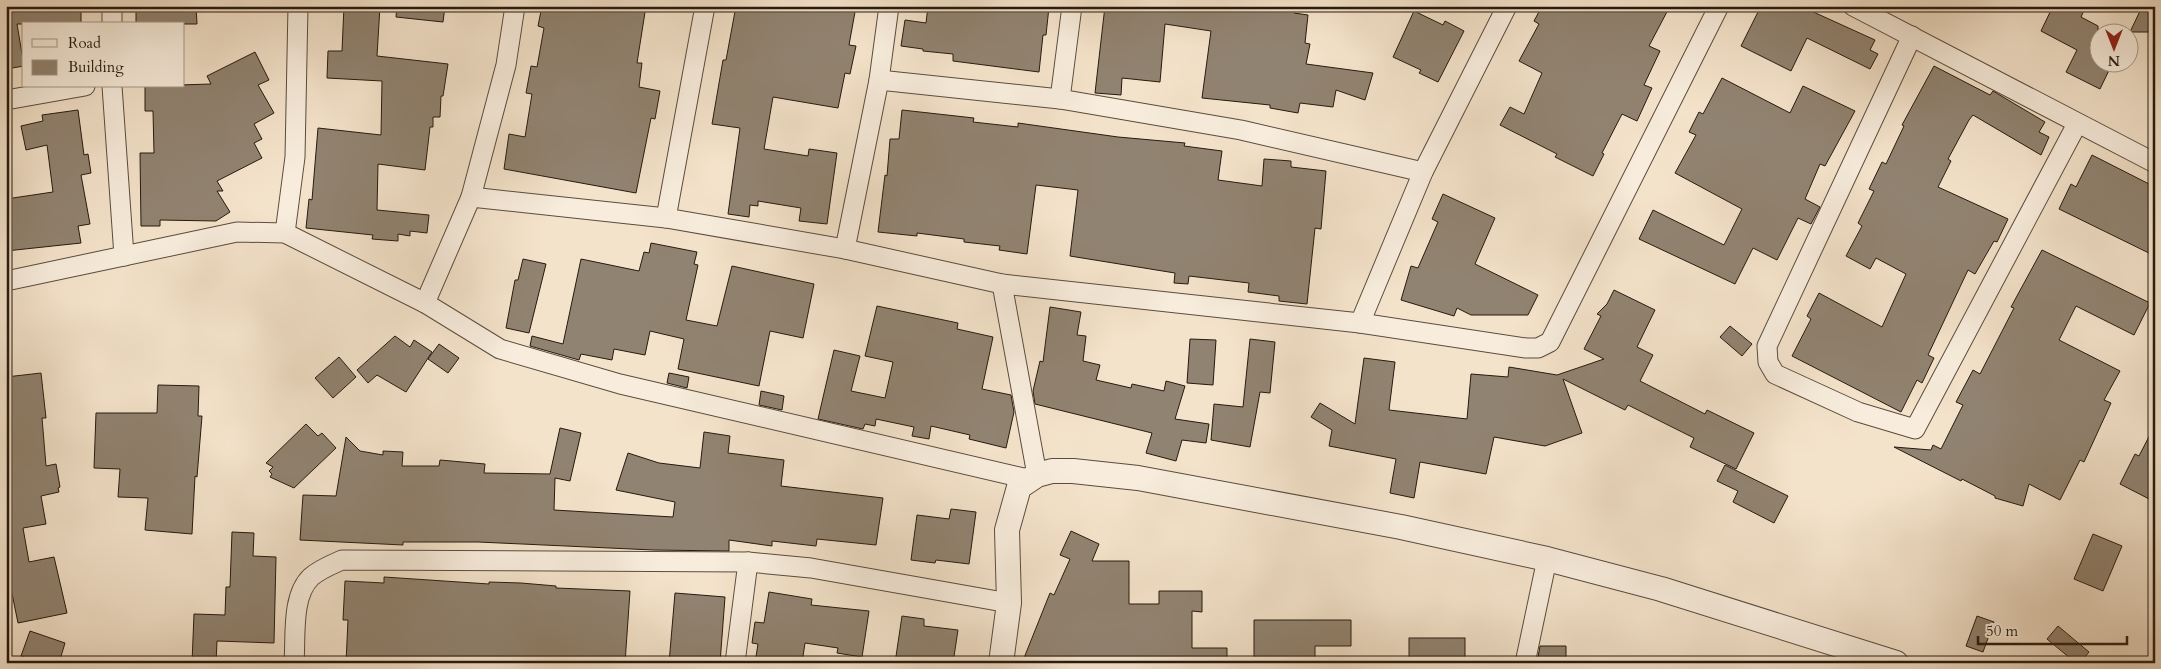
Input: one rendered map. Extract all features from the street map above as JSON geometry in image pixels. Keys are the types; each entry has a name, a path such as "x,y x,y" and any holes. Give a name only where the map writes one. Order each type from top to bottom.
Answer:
{"street":[{"path":"112,6 112,22"},
{"path":"285,232 295,157 298,6"},
{"path":"425,303 471,197 506,65 516,6"},
{"path":"666,218 704,6"},
{"path":"845,249 878,80 889,6"},
{"path":"1060,98 1072,6"},
{"path":"1360,323 1423,172 1507,6"},
{"path":"471,197 666,218 845,249 1002,284 1360,323 1526,348 1538,348 1550,342 1719,6"},
{"path":"1853,6 2155,163"},
{"path":"1912,36 1767,346 1768,362 1775,374 1858,412 1915,429 2077,124"},
{"path":"878,80 1060,98 1241,130 1423,172"},
{"path":"6,100 73,88"},
{"path":"112,88 124,256"},
{"path":"6,281 238,232 285,232 425,303 500,349 620,384 1032,477 1072,471 1138,478 1401,527 1547,559 1661,589 1896,663"},
{"path":"1002,284 1032,477"},
{"path":"1001,663 1009,603 1007,530 1019,487 1032,477"},
{"path":"1525,663 1547,559"},
{"path":"294,663 299,596 310,578 321,569 342,560 748,562 811,568 1009,603"},
{"path":"735,663 748,562"}],"building":[{"path":"26,6 81,6 81,22 22,22 22,24 17,24 22,66 6,69 6,10"},
{"path":"136,6 196,6 197,24 185,24 185,22 136,22"},
{"path":"344,6 380,6 377,56 448,64 443,96 441,96 440,117 433,117 433,127 430,127 425,170 378,164 377,210 429,215 427,233 410,231 410,236 398,234 398,241 372,239 373,235 306,228 309,199 312,200 318,128 381,135 382,81 327,78 328,51 342,51"},
{"path":"397,6 445,6 443,22 396,17"},
{"path":"542,6 646,6 637,63 642,63 639,87 660,91 655,119 651,118 636,193 504,169 509,134 525,137 532,94 526,93 531,66 537,67 544,28 538,26"},
{"path":"736,6 825,6 855,12 849,45 856,46 850,74 845,73 838,108 773,97 764,149 808,156 809,149 837,153 827,224 799,221 801,208 758,201 758,206 750,205 749,217 728,214 740,128 712,124 723,60 726,60"},
{"path":"928,6 1049,7 1046,35 1043,35 1039,72 953,61 953,54 923,51 923,49 901,46 905,20 926,23"},
{"path":"1105,6 1295,6 1294,13 1308,15 1305,43 1310,44 1306,64 1373,73 1365,100 1336,90 1333,107 1300,103 1298,113 1270,108 1270,105 1202,98 1211,31 1165,24 1160,82 1122,78 1121,95 1095,93"},
{"path":"1542,6 1670,6 1649,46 1660,51 1644,85 1652,88 1637,121 1622,114 1602,153 1604,154 1593,176 1555,157 1557,154 1500,125 1510,107 1524,114 1542,73 1519,61 1539,24 1534,21"},
{"path":"1761,6 1810,6 1809,10 1875,40 1870,50 1878,54 1870,69 1807,38 1791,71 1741,46"},
{"path":"2053,6 2086,6 2081,17 2090,22 2088,22 2088,72 2108,72 2100,89 2066,72 2077,50 2041,31"},
{"path":"2141,9 2155,16 2155,22 2150,32 2138,32 2138,22 2135,22"},
{"path":"1414,11 1443,25 1445,21 1464,31 1438,82 1419,73 1421,70 1393,57"},
{"path":"255,52 269,80 258,85 274,113 254,124 262,139 254,143 262,158 217,181 223,191 217,191 230,212 216,221 160,220 160,226 141,226 140,153 154,153 153,111 145,111 145,88 185,88 185,85 211,84 207,76"},
{"path":"1934,66 1990,95 1993,91 2045,122 2039,132 2049,137 2041,155 1973,115 1948,159 1951,161 1938,187 2008,219 1997,242 1994,241 1975,274 1968,270 1928,355 1934,358 1922,383 1917,380 1901,412 1792,356 1811,319 1807,316 1819,293 1882,327 1906,274 1876,258 1870,269 1846,256 1862,226 1858,223 1874,191 1869,189 1882,162 1886,164 1904,126 1902,125"},
{"path":"1722,78 1790,113 1803,86 1855,111 1825,166 1820,164 1805,199 1820,207 1811,224 1798,218 1777,260 1753,248 1735,284 1639,239 1653,210 1724,245 1742,209 1675,173 1696,135 1689,132 1699,112 1703,114"},
{"path":"78,110 84,155 88,154 91,173 81,175 90,224 78,226 81,243 6,251 6,199 53,192 47,145 26,150 21,126 43,121 42,115"},
{"path":"902,110 974,118 973,122 1018,127 1018,123 1118,137 1185,143 1184,146 1222,151 1218,180 1262,186 1264,159 1291,161 1291,167 1326,171 1321,229 1315,228 1307,304 1279,301 1279,296 1248,292 1249,283 1189,276 1188,284 1174,283 1175,273 1070,256 1078,190 1036,185 1027,254 999,250 1000,246 964,242 964,239 917,233 917,236 878,232 885,175 887,176 890,139 899,139"},
{"path":"2092,155 2155,187 2155,256 2059,209 2071,184 2076,187"},
{"path":"1443,194 1495,218 1475,264 1538,295 1528,315 1471,315 1457,308 1454,316 1401,300 1411,266 1418,268 1438,222 1432,219"},
{"path":"651,243 697,252 694,264 698,265 686,320 717,326 732,266 814,284 803,338 770,331 759,386 678,369 684,339 650,331 645,355 614,349 612,360 581,354 579,360 530,346 532,336 563,344 581,259 639,271 644,252 649,253"},
{"path":"2042,250 2150,303 2134,335 2076,306 2059,340 2120,371 2104,400 2111,403 2084,462 2080,460 2060,500 2029,484 2023,506 1995,498 1995,496 1962,479 1961,481 1894,447 1931,450 1933,445 1941,449 1963,405 1956,402 1973,370 1980,374 2014,308 2011,307"},
{"path":"523,259 546,264 529,333 506,328 515,280 518,280"},
{"path":"1614,290 1655,310 1637,347 1653,355 1640,381 1705,414 1707,410 1754,433 1736,469 1690,447 1694,438 1628,405 1625,410 1563,379 1582,433 1545,446 1494,437 1486,474 1420,462 1414,498 1390,493 1396,459 1329,446 1332,430 1311,417 1320,403 1355,424 1364,358 1395,362 1389,410 1467,419 1471,374 1508,377 1509,367 1557,375 1604,359 1584,349 1601,316 1597,314 1607,304"},
{"path":"877,306 958,323 957,329 993,337 982,389 1011,395 1014,412 1006,448 969,439 970,435 931,426 929,439 912,436 914,427 876,419 875,426 865,424 863,429 818,419 834,350 860,356 851,391 885,398 893,362 865,356"},
{"path":"1050,307 1081,312 1077,335 1086,336 1083,361 1100,365 1096,380 1131,388 1132,384 1164,391 1166,381 1185,386 1175,419 1209,424 1206,443 1182,440 1176,461 1146,453 1152,433 1035,404 1033,391 1040,361 1043,362"},
{"path":"1730,326 1752,344 1742,356 1720,337"},
{"path":"395,336 410,347 414,340 432,352 406,392 377,375 368,383 357,370"},
{"path":"1190,339 1216,340 1213,385 1187,383"},
{"path":"1250,339 1275,342 1270,393 1260,392 1250,447 1211,440 1214,404 1243,407"},
{"path":"439,344 459,358 448,373 428,359"},
{"path":"339,357 356,377 333,398 315,378"},
{"path":"41,373 46,418 42,418 46,466 56,464 60,487 58,488 59,492 41,496 46,524 23,528 29,562 54,557 67,613 18,623 6,564 6,377"},
{"path":"669,373 689,377 687,388 667,383"},
{"path":"158,385 199,386 198,416 202,416 197,477 195,476 192,534 145,530 148,498 118,497 120,469 94,468 96,413 157,413"},
{"path":"761,391 784,396 782,410 759,405"},
{"path":"306,424 318,436 322,433 336,448 294,488 270,477 272,474 269,471 273,467 266,463"},
{"path":"2155,425 2155,502 2120,484 2135,454 2139,456"},
{"path":"560,428 581,433 570,481 555,478 554,510 673,517 675,502 616,490 628,453 659,463 700,468 704,432 730,436 728,453 784,460 781,486 883,498 876,545 817,539 816,546 772,541 772,546 729,540 729,551 653,550 478,542 403,542 403,545 300,540 303,495 336,496 346,437 360,451 383,455 383,451 403,452 402,466 439,466 440,460 485,464 484,473 550,474"},
{"path":"1725,465 1788,496 1774,523 1733,502 1738,491 1717,481"},
{"path":"951,509 976,512 969,564 936,560 935,563 911,560 917,515 949,519"},
{"path":"1071,531 1099,544 1092,561 1129,561 1129,604 1159,604 1159,591 1202,591 1202,612 1192,611 1192,648 1227,648 1227,663 1060,663 1047,657 1044,663 1022,663 1050,593 1054,595 1070,559 1060,555"},
{"path":"232,532 254,533 253,556 276,557 274,643 217,641 216,663 192,663 194,614 225,615 226,587 230,587"},
{"path":"2093,534 2122,546 2103,591 2074,579"},
{"path":"384,577 489,584 489,582 521,583 556,586 556,588 630,591 625,663 346,663 348,620 343,620 345,581 384,583"},
{"path":"769,592 812,599 811,605 869,611 862,657 837,653 838,648 805,643 802,663 755,663 758,644 752,643 755,622 764,623"},
{"path":"675,593 725,597 720,663 669,663"},
{"path":"902,616 924,619 924,626 958,630 953,663 895,663"},
{"path":"1977,616 1994,622 1983,652 1966,646"},
{"path":"1254,620 1351,620 1351,646 1315,646 1315,663 1254,663"},
{"path":"2058,626 2089,652 2080,663 2076,663 2047,639"},
{"path":"30,631 65,643 59,663 42,663 21,656"},
{"path":"1409,638 1465,638 1465,663 1409,663"},
{"path":"1540,646 1566,646 1566,663 1537,663"}]}
